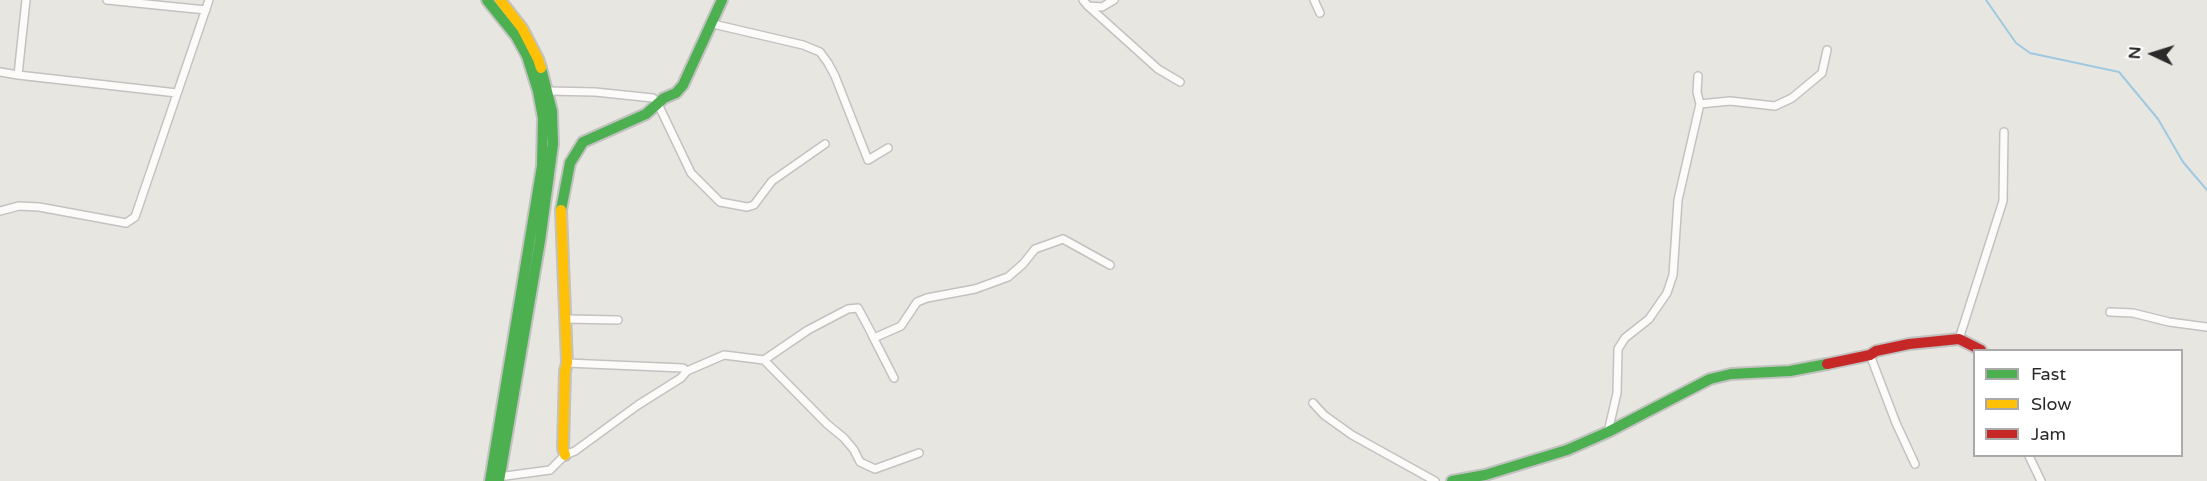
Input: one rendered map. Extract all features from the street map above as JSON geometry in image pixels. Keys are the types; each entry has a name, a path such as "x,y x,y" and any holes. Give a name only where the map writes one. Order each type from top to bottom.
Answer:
{"street":[{"path":"18,75 26,0"},
{"path":"107,0 206,10"},
{"path":"0,211 20,206 39,207 126,223 135,217 209,0"},
{"path":"487,0 516,36 529,62 543,118 542,166 495,479"},
{"path":"495,479 548,188 553,144 552,111 532,46 522,28 500,0"},
{"path":"565,455 563,448 567,363 561,210 570,163 583,142 646,114 676,93 683,85 713,24 722,0"},
{"path":"1086,3 1102,7 1114,0"},
{"path":"1314,0 1320,13"},
{"path":"1086,3 1158,69 1180,82"},
{"path":"713,24 803,45 820,52 835,76 868,159 888,148"},
{"path":"1700,104 1730,101 1775,106 1792,98 1822,73 1827,50"},
{"path":"0,72 177,93"},
{"path":"1608,432 1617,393 1618,349 1625,338 1649,318 1666,293 1673,275 1678,200 1700,104 1697,92 1698,76"},
{"path":"547,91 653,98 692,173 720,202 747,207 754,205 772,181 825,144"},
{"path":"1959,339 2003,201 2004,132"},
{"path":"874,338 901,326 917,302 975,289 1008,277 1035,249 1063,238 1110,265"},
{"path":"764,360 808,330 848,309 858,308 894,378"},
{"path":"2110,312 2133,313 2169,322 2207,327"},
{"path":"566,319 618,320"},
{"path":"1452,481 1485,475 1567,450 1608,432 1710,379 1731,374 1790,371 1870,355 1876,351 1909,344 1959,339 1977,349"},
{"path":"495,479 550,470 565,455 575,451 638,405 681,378 687,371 724,355 764,360 827,424 844,438 860,462 875,469 919,453"},
{"path":"1870,355 1896,423 1915,464"},
{"path":"567,363 682,368 687,371"},
{"path":"1313,403 1324,415 1352,435 1436,481"},
{"path":"2029,457 2041,481"}],"waterway":[{"path":"1986,0 2016,43 2030,53 2119,72 2158,119 2183,162 2207,190"}],"traffic: fast":[{"path":"487,0 516,36 527,56 538,91 543,118 542,166 490,481"},
{"path":"561,210 570,163 583,142 646,114 664,98 676,93 683,85 722,0"},
{"path":"499,481 540,241 553,144 552,111 541,68"},
{"path":"1452,481 1485,475 1567,450 1608,432 1710,379 1731,374 1790,371 1827,364"}],"traffic: slow":[{"path":"500,0 522,28 541,68"},
{"path":"561,210 567,363 563,448 565,455"}],"traffic: jam":[{"path":"1827,364 1909,344 1959,339 1979,349"}]}
